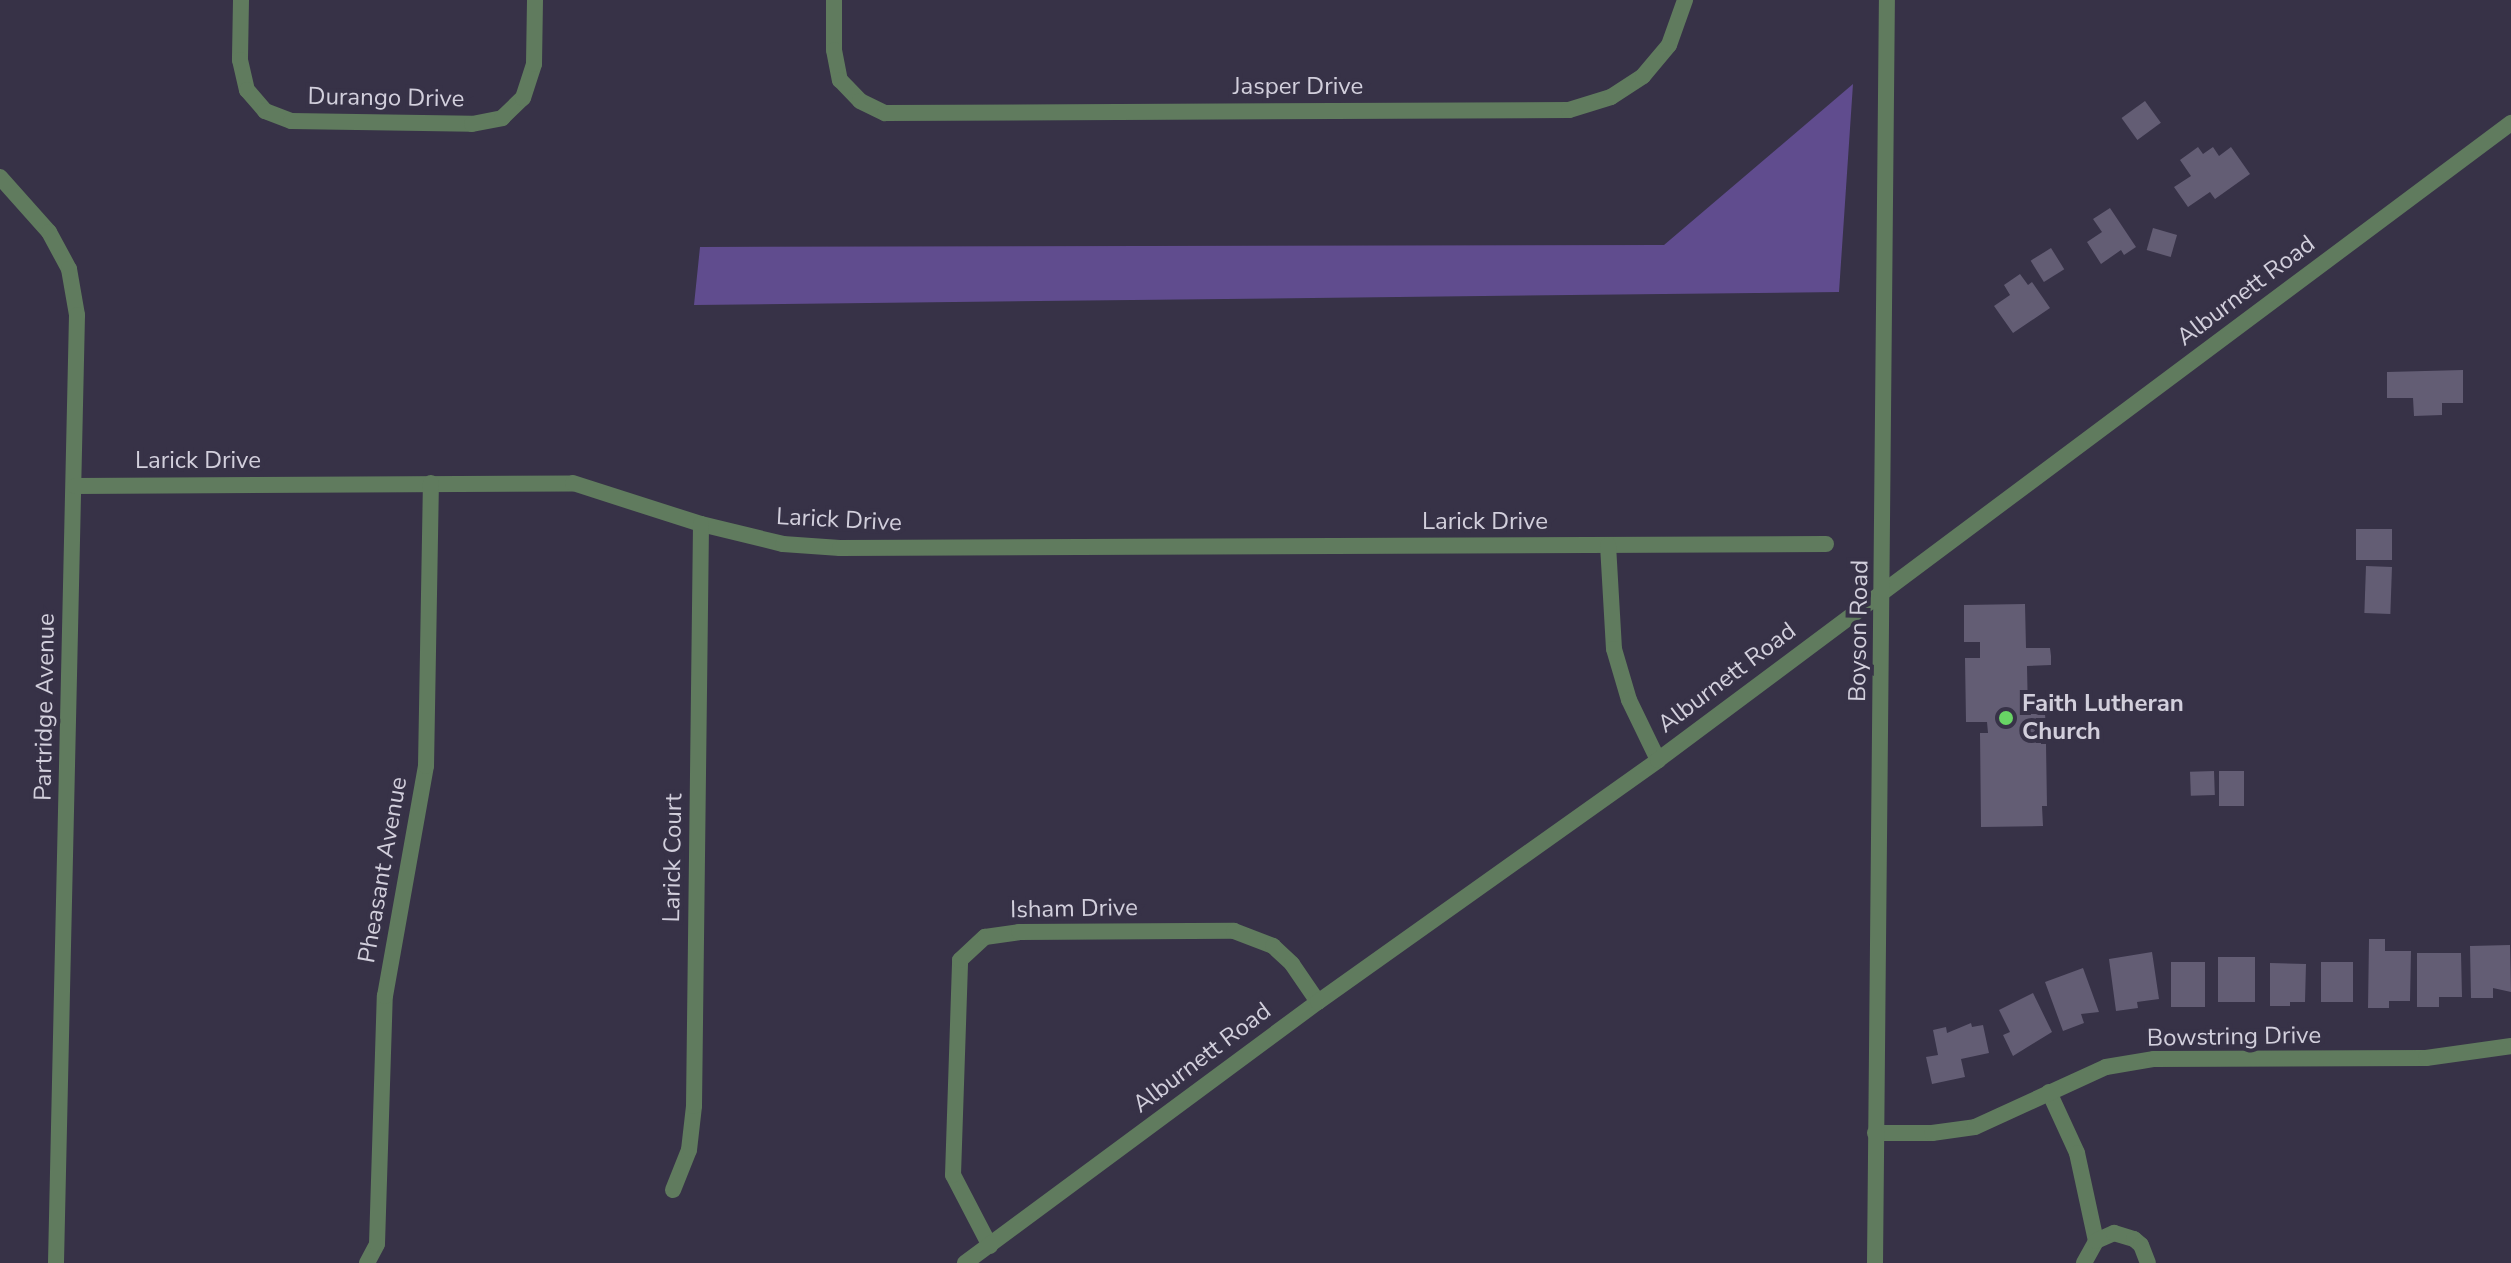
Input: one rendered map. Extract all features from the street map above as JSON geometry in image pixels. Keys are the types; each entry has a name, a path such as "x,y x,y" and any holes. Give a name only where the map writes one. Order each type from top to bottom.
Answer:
{"street":[{"name":"Durango Drive","path":"241,0 240,60 247,90 265,111 291,121 472,124 502,118 523,98 534,64 535,0"},
{"name":"Jasper Drive","path":"834,0 834,50 840,80 860,101 885,113 1569,110 1611,97 1643,76 1669,45 1685,0"},
{"name":"Boyson Road","path":"1875,1263 1884,592 1887,0"},
{"name":"Alburnett Road","path":"965,1263 1318,1002 1658,760 2511,123"},
{"name":"Partridge Avenue","path":"0,177 49,232 69,269 77,315 56,1263"},
{"name":"Pheasant Avenue","path":"367,1263 377,1244 385,996 426,766 431,483"},
{"name":"Larick Drive","path":"75,486 573,483 701,524 783,544 840,548 1826,544"},
{"name":"Larick Court","path":"673,1190 689,1150 694,1106 701,524"},
{"path":"1608,545 1614,649 1629,700 1658,760"},
{"name":"Isham Drive","path":"990,1246 953,1175 960,960 985,937 1019,932 1234,931 1273,946 1292,964 1318,1002"},
{"name":"Bowstring Drive","path":"1875,1133 1932,1133 1975,1127 2106,1067 2154,1059 2426,1058 2511,1046"},
{"path":"2049,1092 2077,1153 2096,1241"},
{"path":"2084,1263 2096,1241 2114,1233 2134,1239 2141,1245 2148,1263"}],"shaded area":[{"path":"1853,84 1839,292 694,305 700,247 1664,245"}],"building":[{"path":"2145,101 2161,123 2137,140 2122,118"},
{"path":"2198,147 2203,154 2213,147 2219,156 2231,147 2250,174 2215,199 2210,192 2188,207 2174,187 2191,176 2180,160"},
{"path":"2110,208 2136,247 2124,255 2121,250 2101,264 2087,242 2102,232 2093,219"},
{"path":"2153,228 2177,235 2171,257 2147,250"},
{"path":"2051,248 2064,269 2044,282 2031,261"},
{"path":"2020,274 2028,285 2032,282 2050,308 2013,333 1994,306 2010,295 2004,285"},
{"path":"2463,370 2463,403 2442,403 2442,415 2414,416 2413,398 2387,398 2387,372"},
{"path":"2356,529 2392,529 2392,560 2356,560"},
{"path":"2366,566 2392,567 2390,614 2364,613"},
{"name":"Faith Lutheran Church","path":"2025,604 2026,648 2050,648 2051,656 2051,665 2027,666 2028,714 2045,714 2046,728 2041,728 2041,744 2046,744 2047,806 2042,806 2043,826 1981,827 1980,733 1988,733 1987,722 1966,722 1965,658 1980,658 1980,642 1964,642 1964,605"},
{"path":"2214,771 2215,795 2191,796 2190,772"},
{"path":"2219,771 2244,771 2244,806 2219,806"},
{"path":"2369,939 2385,939 2385,951 2411,951 2410,1001 2389,1001 2389,1008 2368,1008"},
{"path":"2510,945 2511,992 2493,988 2493,998 2471,998 2470,946"},
{"path":"2152,952 2159,999 2137,1002 2138,1008 2116,1011 2109,959"},
{"path":"2417,953 2461,953 2462,997 2439,997 2439,1007 2417,1007"},
{"path":"2218,957 2255,957 2255,1002 2218,1002"},
{"path":"2171,962 2205,962 2205,1007 2171,1007"},
{"path":"2321,962 2353,962 2353,1002 2321,1002"},
{"path":"2270,963 2306,964 2305,1002 2270,1006"},
{"path":"2083,968 2099,1012 2081,1014 2084,1023 2063,1031 2045,982"},
{"path":"2033,993 2052,1032 2013,1056 2003,1035 2010,1032 1999,1010"},
{"path":"1971,1023 1972,1027 1983,1025 1989,1053 1961,1059 1965,1077 1932,1084 1926,1057 1938,1055 1933,1030 1946,1027 1947,1033"}],"place":[{"name":"Faith Lutheran Church","path":"2006,718"}]}
